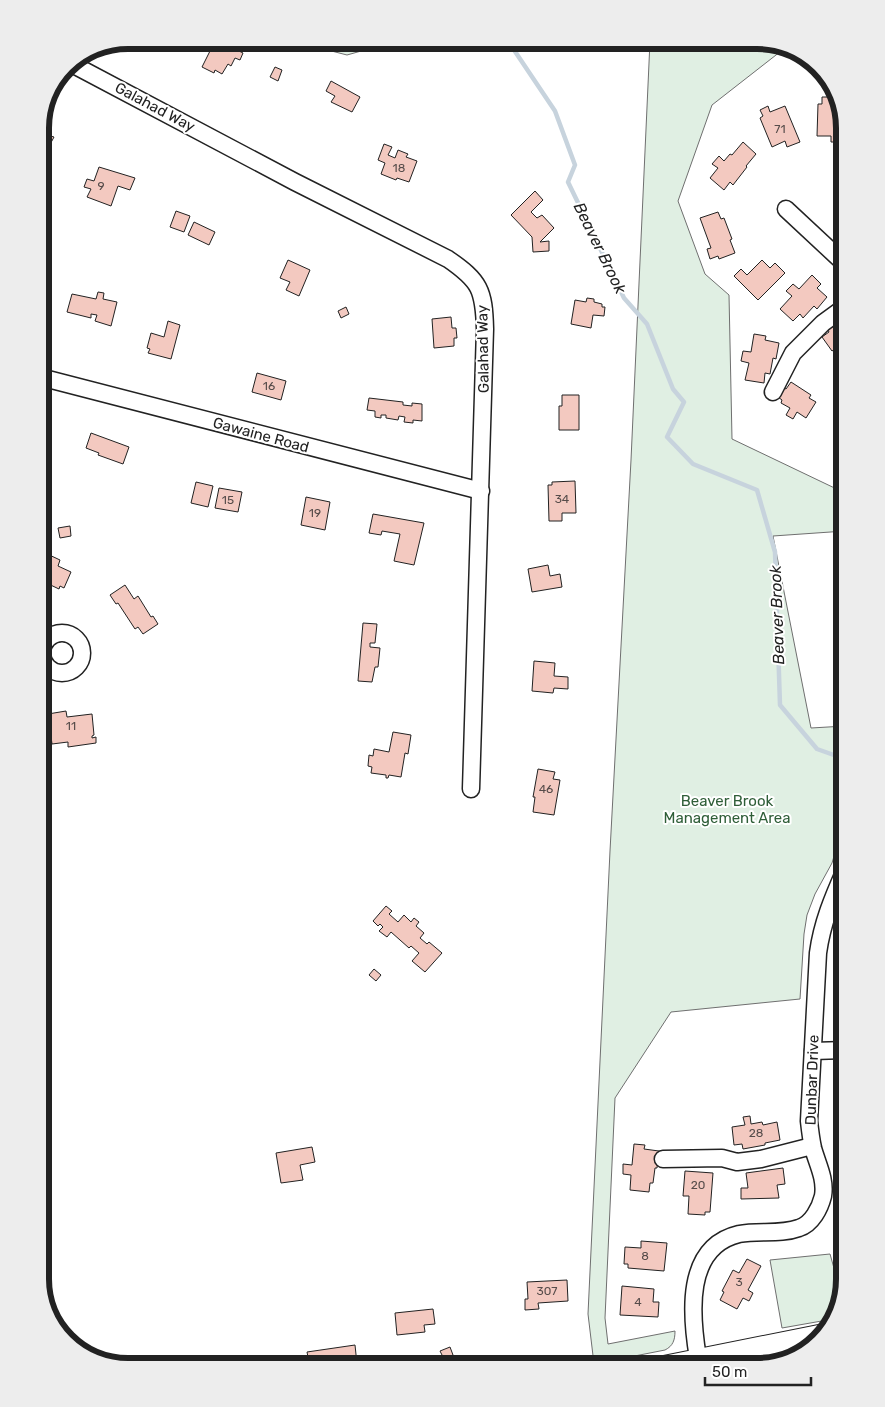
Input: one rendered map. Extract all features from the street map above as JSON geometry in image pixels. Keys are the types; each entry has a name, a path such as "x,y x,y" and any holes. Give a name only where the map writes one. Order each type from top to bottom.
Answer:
{"main road":[{"path":"698,1358 812,1336"}],"street":[{"name":"Galahad Way","path":"78,67 295,182 448,259 475,280 482,296 485,313 481,491 470,790"},
{"path":"786,209 836,252"},
{"path":"773,392 793,353 824,322 836,313"},
{"name":"Gawaine Road","path":"49,379 481,491"},
{"name":"Dunbar Drive","path":"698,1358 694,1332 693,1298 701,1266 712,1250 723,1240 736,1235 801,1228 811,1221 820,1208 823,1194 823,1178 812,1146 809,1121 812,1051 818,953 826,914 836,891"},
{"path":"812,1051 836,1050"},
{"path":"663,1160 722,1158 737,1162 761,1159 812,1146"}],"green space":[{"path":"324,49 368,49 347,55"},
{"name":"Beaver Brook Management Area","path":"650,49 763,49 780,52 712,105 678,201 705,274 729,295 732,439 836,489 836,532 773,536 811,728 836,727 836,849 832,863 815,894 807,915 800,999 671,1012 615,1098 605,1318 608,1344 675,1331 675,1334 672,1345 665,1350 624,1358 593,1358 588,1314"},
{"path":"830,1254 836,1275 836,1290 834,1300 824,1321 782,1328 770,1260"}],"building":[{"path":"211,49 235,49 243,53 240,60 235,58 231,66 228,64 222,74 215,70 214,73 202,67"},
{"path":"275,67 282,70 278,81 270,77"},
{"path":"331,81 360,97 352,112 331,102 335,96 326,91"},
{"path":"822,97 830,97 836,117 836,142 831,142 831,136 817,136 818,104 822,104"},
{"path":"768,106 770,112 785,106 800,142 787,147 785,141 772,147 760,118 763,116 760,110"},
{"path":"49,136 54,137 49,146"},
{"path":"743,142 756,154 733,185 730,182 724,190 710,178 718,168 712,164 719,156 724,161"},
{"path":"384,144 392,147 388,155 395,158 398,150 408,154 406,157 417,161 409,182 397,178 396,180 381,174 385,163 378,160"},
{"path":"99,167 135,178 130,190 118,186 111,206 87,197 91,189 84,187 87,179 94,181"},
{"path":"535,191 543,200 531,212 537,218 542,215 554,228 540,242 549,241 549,251 533,252 532,237 511,215"},
{"path":"176,211 190,216 184,232 170,227"},
{"path":"718,212 721,219 724,218 735,253 719,259 718,256 710,259 707,249 711,248 700,218"},
{"path":"194,222 215,232 209,245 188,235"},
{"path":"288,260 310,270 299,296 286,290 290,282 280,278"},
{"path":"762,260 770,268 775,263 785,273 758,300 734,276 741,269 747,275"},
{"path":"812,275 821,284 817,288 827,297 817,309 814,306 803,318 800,314 793,321 780,309 792,296 786,291 793,284 799,289"},
{"path":"98,292 104,293 103,299 117,302 111,326 95,321 97,315 91,314 91,318 67,312 72,294 96,299"},
{"path":"587,298 594,299 594,302 605,307 604,316 593,315 591,328 571,324 575,300 586,302"},
{"path":"346,307 349,314 341,318 338,311"},
{"path":"451,317 452,328 456,328 457,338 454,338 454,346 434,348 432,319"},
{"path":"168,321 180,325 171,359 148,353 150,349 147,348 151,333 164,337"},
{"path":"836,324 836,348 832,351 822,337 829,332 828,330"},
{"path":"754,334 766,336 765,340 779,343 776,359 773,358 770,374 765,373 764,383 745,380 749,363 741,361 743,351 751,352"},
{"path":"257,373 286,381 281,400 252,392"},
{"path":"791,382 811,395 809,398 816,402 806,418 797,412 793,419 786,415 790,408 781,403 782,400 778,397"},
{"path":"562,395 579,395 579,430 559,430 559,406 562,406"},
{"path":"369,398 403,402 403,405 412,406 412,403 422,404 422,421 404,422 405,417 399,416 398,420 386,418 386,415 381,415 381,418 375,417 375,411 367,410"},
{"path":"91,433 129,447 123,464 98,455 99,453 86,448"},
{"path":"575,481 576,513 562,513 562,521 549,521 548,485 552,485 552,482"},
{"path":"196,482 213,486 208,507 191,503"},
{"path":"219,488 242,492 238,512 215,508"},
{"path":"306,497 330,502 325,530 301,525"},
{"path":"373,514 424,523 414,565 394,561 400,534 382,531 381,535 369,533"},
{"path":"70,526 71,536 60,538 58,528"},
{"path":"49,555 60,560 58,566 71,572 64,588 60,586 59,589 49,584"},
{"path":"548,565 550,576 560,574 562,587 532,592 528,569"},
{"path":"125,585 134,599 138,596 151,617 153,616 158,624 143,634 138,627 135,629 118,603 116,604 110,595"},
{"path":"363,623 377,624 375,643 370,643 370,647 380,648 378,667 375,667 372,682 358,681"},
{"path":"534,661 555,663 554,676 568,677 568,689 554,688 553,693 532,691"},
{"path":"66,711 67,717 92,714 94,735 92,738 96,737 96,743 68,747 68,742 52,744 49,714"},
{"path":"393,732 411,735 408,754 405,753 401,777 389,775 386,778 386,775 371,773 372,767 368,766 369,755 373,756 374,749 389,752"},
{"path":"538,769 555,772 553,779 560,780 554,815 533,812 535,797 533,797"},
{"path":"386,906 392,911 389,914 398,922 404,915 411,922 414,918 419,922 416,926 424,933 420,938 427,944 429,942 442,953 425,972 412,961 419,953 411,946 409,948 391,932 387,937 379,931 383,927 380,924 378,926 373,921"},
{"path":"374,969 381,975 376,981 369,975"},
{"path":"750,1116 751,1124 762,1122 763,1125 777,1122 780,1140 743,1149 742,1144 734,1145 732,1127 745,1125 743,1117"},
{"path":"634,1144 645,1145 644,1149 659,1151 657,1168 655,1168 653,1183 650,1183 649,1192 630,1190 631,1175 623,1174 623,1164 632,1165"},
{"path":"312,1147 315,1162 300,1165 303,1180 281,1183 276,1153"},
{"path":"783,1168 785,1184 777,1185 779,1198 741,1199 741,1188 748,1188 746,1173"},
{"path":"685,1171 713,1173 710,1212 705,1212 705,1215 688,1214 689,1196 683,1196"},
{"path":"641,1241 667,1243 664,1271 628,1268 628,1264 624,1264 625,1247 641,1248"},
{"path":"747,1259 761,1266 748,1290 753,1293 749,1301 743,1298 737,1309 720,1300 724,1292 722,1291 733,1270 739,1273"},
{"path":"567,1280 568,1301 538,1303 539,1309 525,1310 525,1299 528,1299 527,1282"},
{"path":"622,1286 654,1289 653,1302 659,1302 658,1317 620,1315"},
{"path":"433,1309 435,1324 424,1325 425,1332 397,1335 395,1313"},
{"path":"355,1345 356,1358 308,1358 307,1352"},
{"path":"450,1347 453,1355 444,1358 440,1351"}],"waterway":[{"name":"Beaver Brook","path":"513,49 555,111 575,165 568,182 624,298 647,324 673,389 684,402 667,437 693,464 757,490 775,552 780,705 817,749 836,756"}]}
